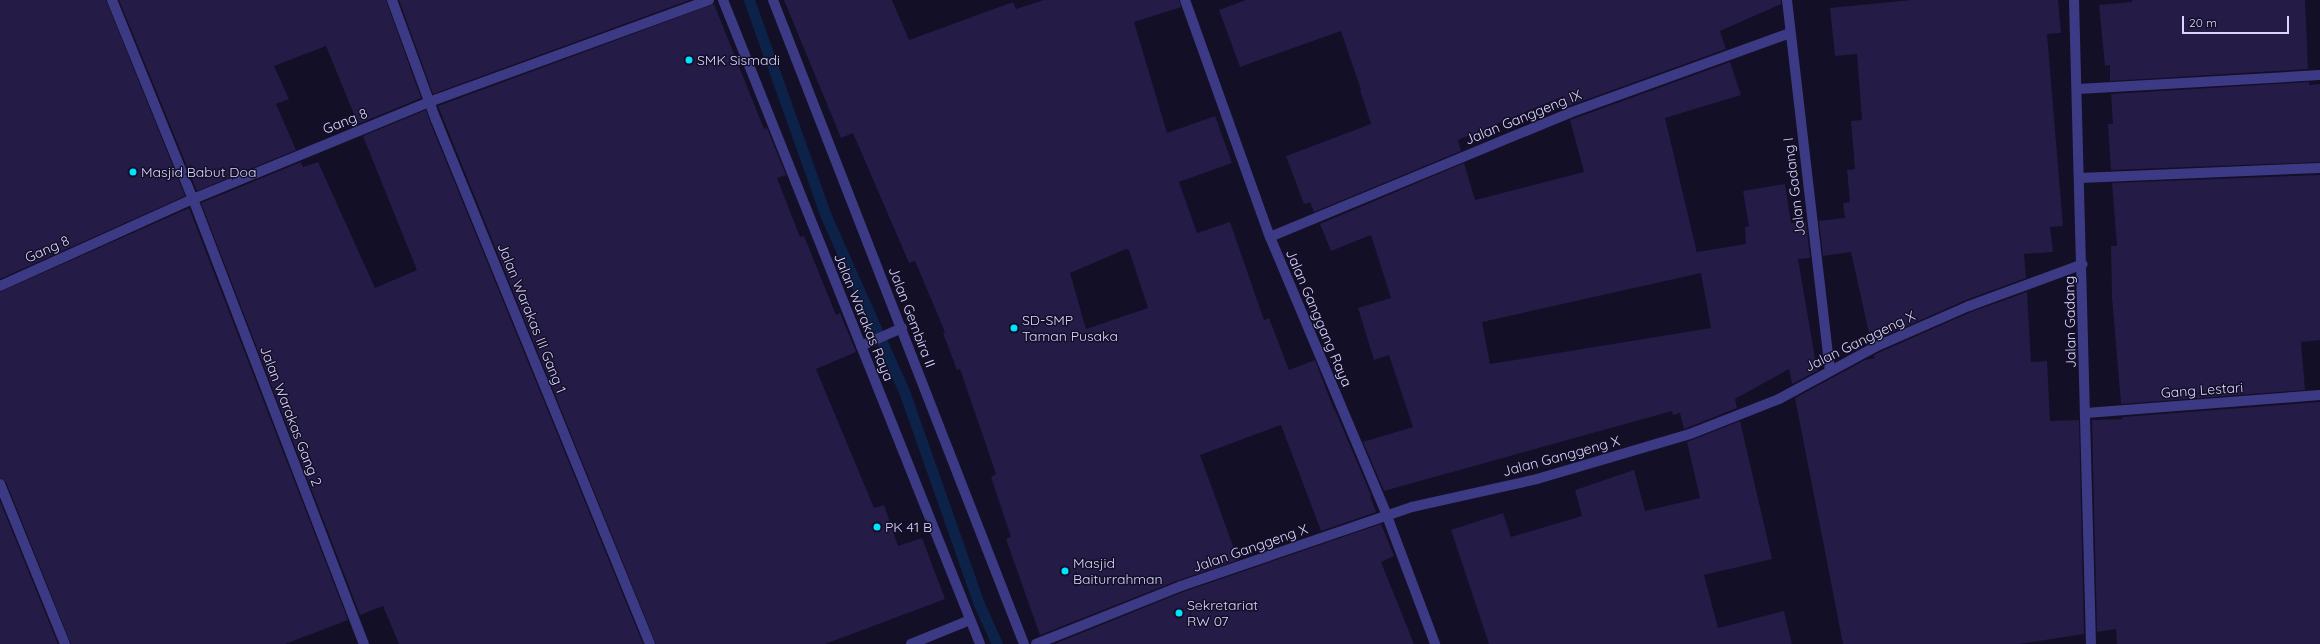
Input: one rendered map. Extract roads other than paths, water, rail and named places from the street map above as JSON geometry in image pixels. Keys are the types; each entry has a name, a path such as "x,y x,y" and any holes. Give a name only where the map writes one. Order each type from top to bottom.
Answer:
{"street":[{"name":"Jalan Warakas Gang 2","path":"112,0 193,199 364,644"},
{"name":"Jalan Warakas III Gang 1","path":"392,0 429,102 650,644"},
{"name":"Gang 8","path":"0,286 193,199 429,102 708,0"},
{"name":"Jalan Warakas Raya","path":"723,0 980,644"},
{"name":"Jalan Gembira II","path":"772,0 898,330 1024,644"},
{"name":"Jalan Ganggang Raya","path":"1185,0 1270,237 1387,516 1434,644"},
{"name":"Jalan Gadang I","path":"1787,0 1830,371"},
{"name":"Jalan Gadang","path":"2074,0 2078,89 2091,644"},
{"name":"Jalan Ganggeng IX","path":"1270,237 1569,112 1790,33"},
{"path":"2078,89 2320,75"},
{"path":"2080,178 2320,168"},
{"name":"Jalan Ganggeng X","path":"1036,644 1181,586 1412,507 1538,479 1690,434 1779,399 1875,347 1969,306 2082,264"},
{"path":"861,346 898,330"},
{"name":"Gang Lestari","path":"2086,413 2320,395"},
{"path":"0,484 65,644"},
{"path":"911,644 970,620"}],"waterway":[{"path":"749,0 825,214 905,394 979,604 997,644"}],"place":[{"name":"SMK Sismadi","path":"689,60"},
{"name":"Masjid Babut Doa","path":"133,172"},
{"name":"SD-SMP Taman Pusaka","path":"1014,328"},
{"name":"PK 41 B","path":"877,527"},
{"name":"Masjid Baiturrahman","path":"1065,571"},
{"name":"Sekretariat RW 07","path":"1179,613"}]}
